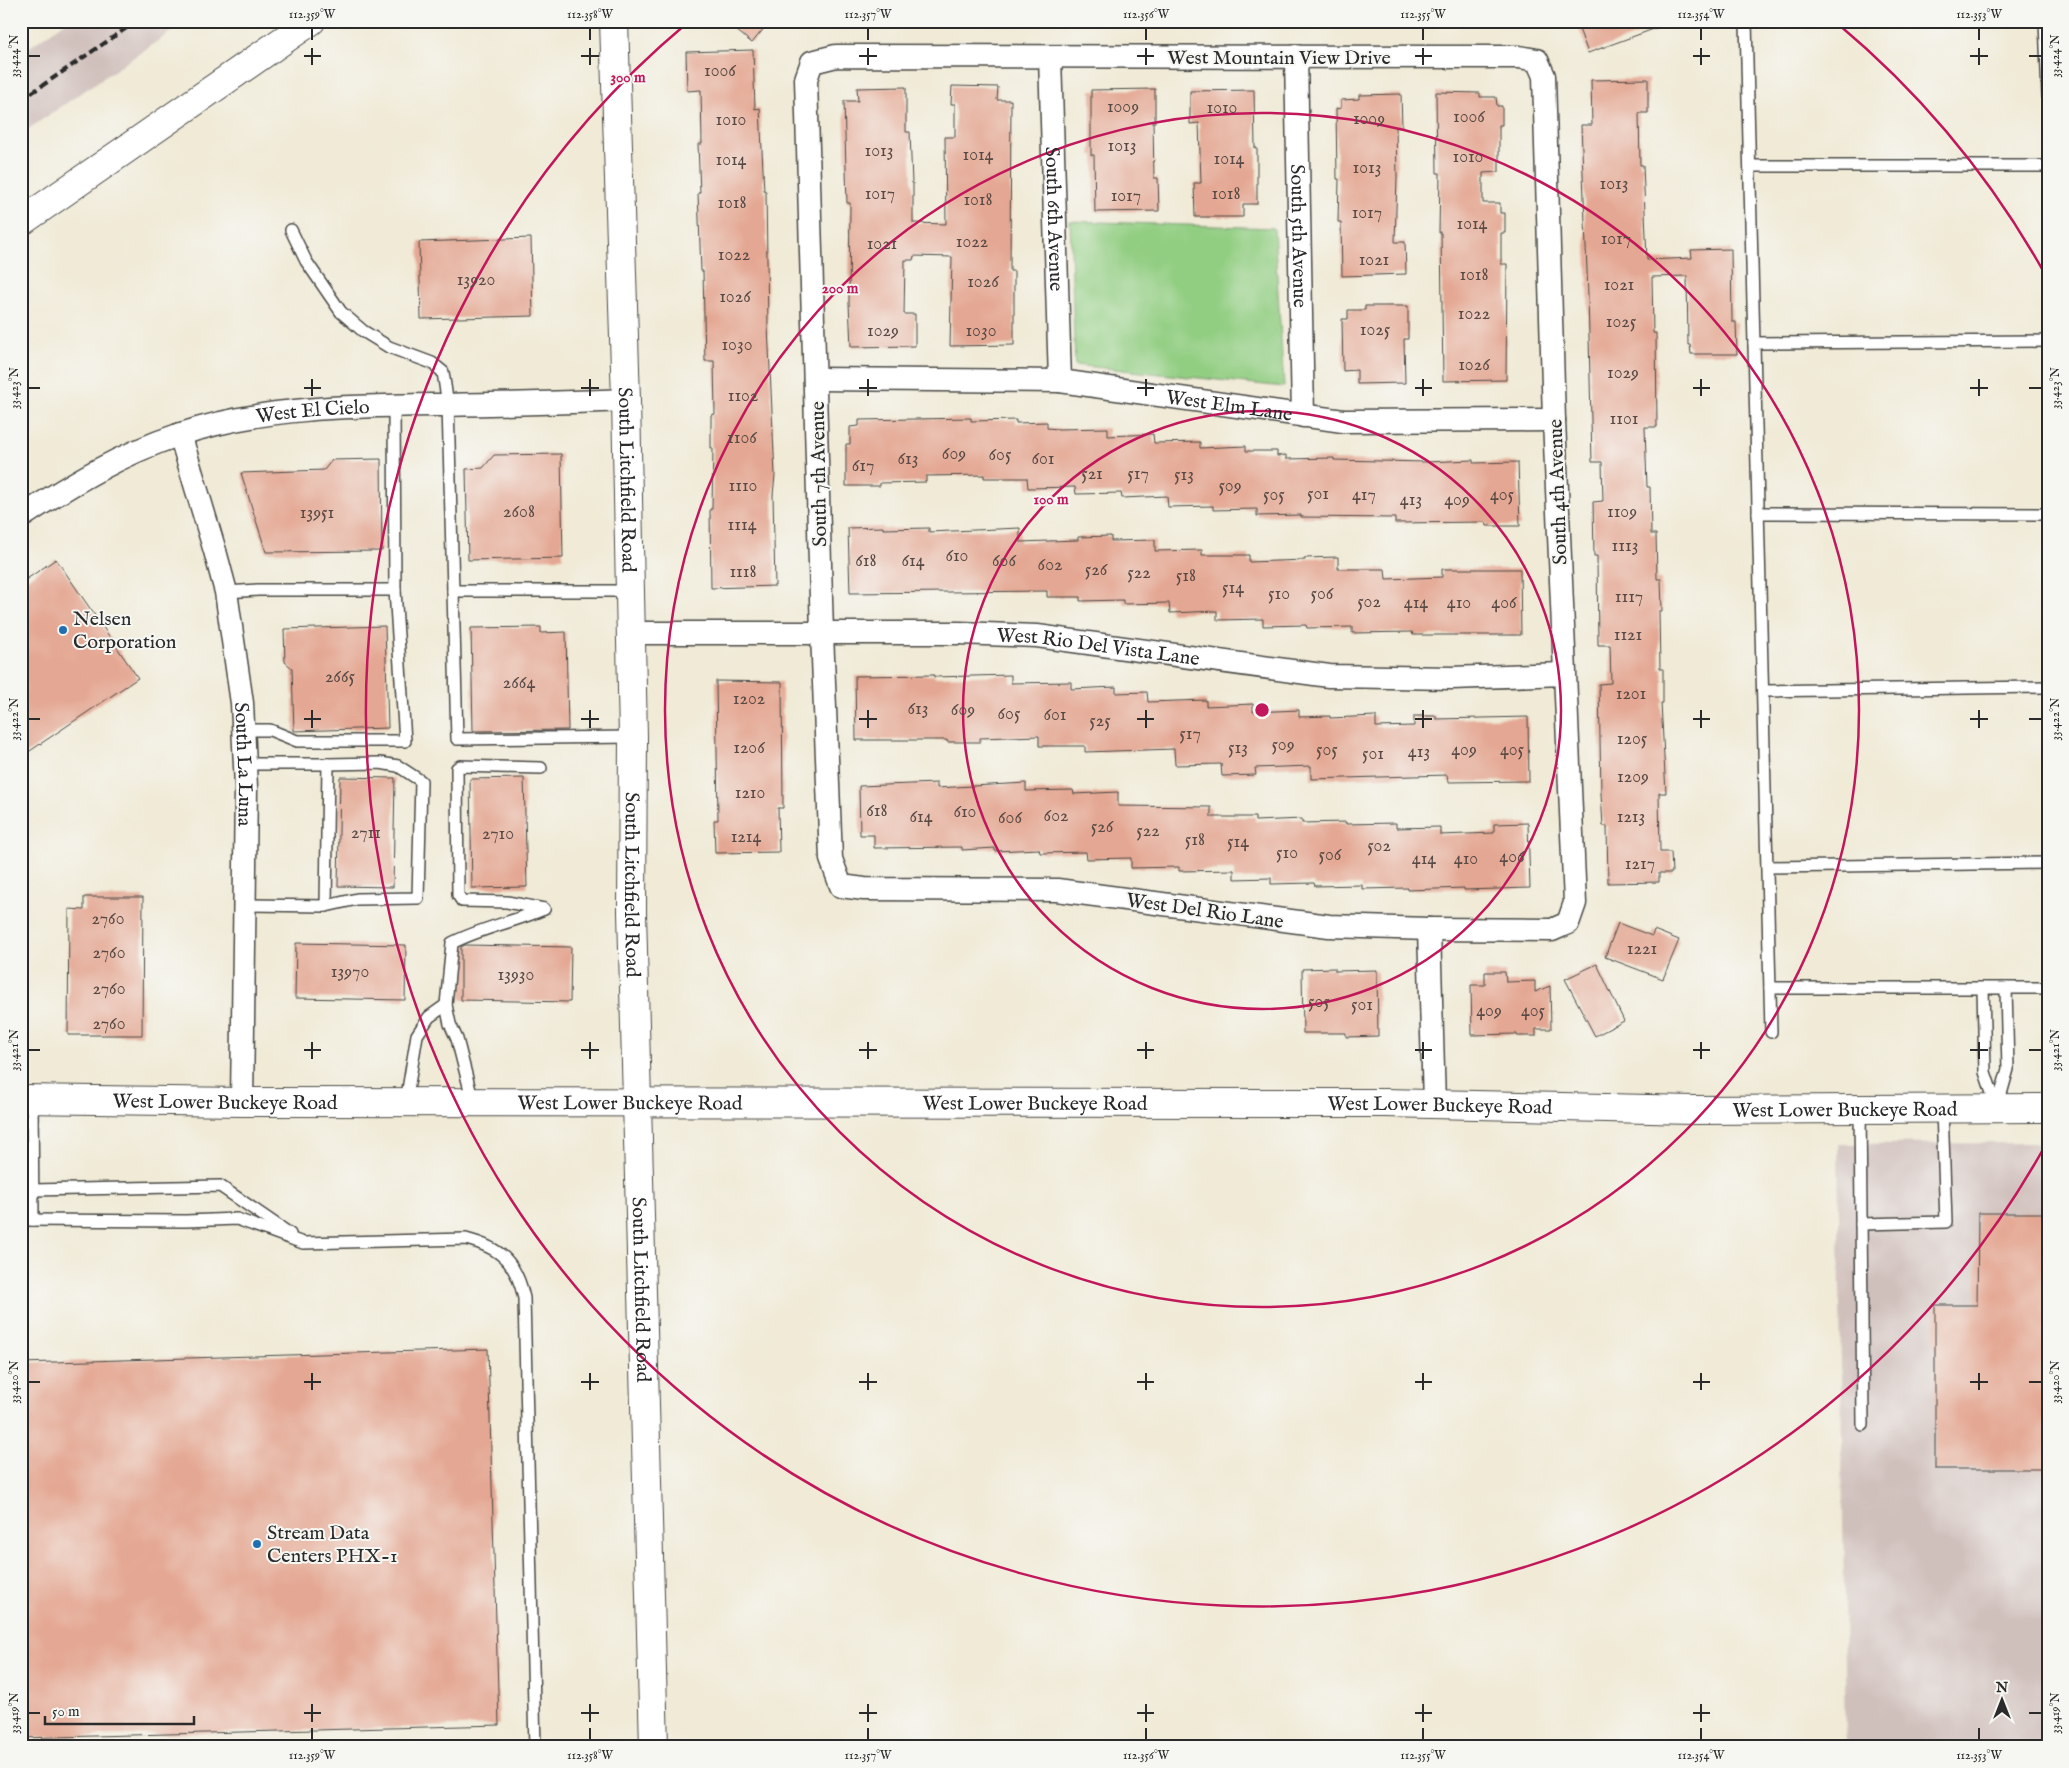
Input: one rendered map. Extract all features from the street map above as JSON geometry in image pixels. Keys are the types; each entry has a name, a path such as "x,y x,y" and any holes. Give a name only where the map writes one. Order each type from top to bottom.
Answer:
{"main road":[{"path":"21,222 311,21"},
{"name":"South Litchfield Road","path":"614,21 632,632 632,912 654,1747"},
{"name":"West Lower Buckeye Road","path":"26,1099 242,1102 1434,1104 1694,1110 2048,1108"}],"street":[{"name":"West Mountain View Drive","path":"812,62 836,56 1519,57 1537,60"},
{"name":"South 5th Avenue","path":"1296,56 1303,416"},
{"name":"South 6th Avenue","path":"1050,57 1060,381"},
{"name":"South 4th Avenue","path":"1537,60 1544,76 1554,420 1575,903 1568,923"},
{"name":"South 7th Avenue","path":"812,62 806,79 822,632 832,859 842,886"},
{"name":"West Elm Lane","path":"815,379 1060,381 1344,421 1554,420"},
{"name":"West El Cielo","path":"21,517 127,454 180,434 223,423 272,414 348,407 626,400"},
{"name":"South La Luna","path":"180,434 226,592 242,703 246,764 242,1102"},
{"name":"West Rio Del Vista Lane","path":"632,632 959,632 1037,636 1329,676 1452,678 1564,674"},
{"name":"West Del Rio Lane","path":"842,886 864,889 1056,890 1329,926 1552,930 1568,923"},
{"path":"1429,929 1434,1104"}],"lane":[{"path":"1746,21 1771,1032"},
{"path":"2045,21 2048,96"},
{"path":"1750,166 2048,166"},
{"path":"291,230 306,261 341,312 363,331 389,347 432,363 443,372 448,405 457,738 633,737"},
{"path":"1754,343 2048,341"},
{"path":"243,730 270,730 297,741 405,741 395,590 394,406"},
{"path":"1758,513 2048,514"},
{"path":"226,592 258,590 395,590"},
{"path":"453,591 630,591"},
{"path":"1763,691 2048,687"},
{"path":"245,905 326,906 357,899 418,898 422,781 398,766 380,763 246,764"},
{"path":"326,906 328,764"},
{"path":"473,1102 446,1004 452,943 467,936 544,910 507,902 462,901 459,898 457,768 460,766 541,768"},
{"path":"1767,867 2048,863"},
{"path":"1770,988 2048,988"},
{"path":"1983,988 1986,1072 1997,1108"},
{"path":"1997,1108 2008,1069 2006,988"},
{"path":"406,1102 417,1035 429,1017 446,1004"},
{"path":"26,1099 32,1190 27,1220 186,1220 237,1218 303,1243 466,1239 482,1243 496,1250 514,1268 521,1283 524,1298 535,1747"},
{"path":"1861,1224 1946,1222 1942,1108"},
{"path":"1860,1109 1863,1425"},
{"path":"32,1190 220,1186 303,1243"}],"shaded area":[{"path":"67,21 187,21 21,134 21,53"},
{"path":"2048,1143 2048,1747 1846,1747 1838,1144"}],"green space":[{"path":"1070,221 1274,228 1284,387 1075,365"}],"building":[{"path":"725,21 770,21 752,43"},
{"path":"1576,21 1669,21 1670,23 1588,53"},
{"path":"753,50 755,109 760,108 764,191 766,191 768,327 775,475 773,495 775,586 711,588 710,509 712,509 713,448 711,448 711,415 715,414 714,361 705,361 703,271 701,271 698,193 700,193 698,144 702,144 701,90 687,91 686,52"},
{"path":"1648,79 1648,113 1639,113 1640,165 1643,165 1647,260 1692,258 1691,250 1731,249 1732,322 1736,322 1737,354 1691,354 1690,345 1688,345 1687,276 1652,277 1653,333 1656,333 1657,427 1645,427 1647,487 1650,487 1651,534 1656,534 1657,579 1661,579 1662,611 1659,611 1660,669 1663,669 1663,703 1661,703 1666,793 1659,793 1660,852 1671,852 1672,873 1659,873 1659,882 1608,883 1607,826 1603,826 1601,794 1599,684 1611,683 1610,645 1598,645 1597,556 1594,556 1593,502 1603,501 1602,462 1592,462 1581,125 1592,125 1591,80"},
{"path":"952,86 998,87 997,100 1011,100 1010,271 1014,271 1014,345 950,346 952,257 914,256 913,260 905,260 904,314 915,314 915,346 851,347 849,303 850,203 847,203 844,101 858,101 857,88 906,87 906,132 910,132 913,223 946,224 945,137 955,137 955,104 951,104"},
{"path":"1155,89 1155,122 1153,122 1154,178 1158,178 1159,211 1095,212 1094,155 1091,155 1091,90"},
{"path":"1254,90 1257,204 1243,204 1243,217 1195,217 1194,183 1201,183 1199,123 1190,124 1190,91"},
{"path":"1436,92 1480,93 1480,97 1496,97 1497,106 1502,106 1502,125 1499,125 1499,172 1483,173 1483,203 1500,203 1500,213 1505,213 1505,233 1501,233 1501,264 1507,264 1506,380 1443,381 1441,233 1439,233 1440,173 1437,173"},
{"path":"1401,94 1402,127 1396,127 1395,242 1405,242 1406,274 1342,276 1341,222 1338,222 1339,179 1337,179 1336,109 1341,108 1341,100 1359,99 1359,95"},
{"path":"531,238 533,316 421,319 419,242"},
{"path":"1365,306 1408,306 1408,339 1404,339 1405,383 1357,384 1357,370 1343,371 1342,319 1348,319 1348,310 1365,310"},
{"path":"971,418 971,421 1016,420 1016,423 1047,422 1047,428 1058,429 1108,428 1108,436 1153,434 1154,443 1200,442 1200,448 1246,446 1246,451 1277,451 1277,456 1286,455 1286,459 1334,458 1334,460 1427,462 1473,460 1473,463 1518,462 1520,526 1487,526 1486,522 1395,523 1395,518 1301,517 1301,515 1257,516 1257,509 1213,510 1213,506 1168,507 1167,496 1122,498 1121,493 1076,494 1075,487 1028,488 1027,478 984,478 984,475 926,476 926,482 880,483 880,486 846,486 846,444 850,444 850,427 859,426 859,420"},
{"path":"561,454 563,558 468,560 466,469 483,468 494,455"},
{"path":"381,459 382,551 266,552 241,473 324,470 332,460"},
{"path":"883,527 883,529 929,528 929,532 1020,528 1020,542 1078,540 1078,537 1111,536 1111,541 1155,540 1155,551 1202,550 1202,555 1249,555 1249,562 1338,557 1338,569 1385,569 1386,579 1442,577 1442,569 1520,569 1521,635 1413,635 1412,632 1352,633 1352,627 1307,628 1306,625 1263,626 1263,619 1217,620 1217,611 1170,613 1169,603 1123,604 1123,600 1080,601 1080,597 1047,597 1047,591 850,593 848,528"},
{"name":"Nelsen Corporation","path":"56,559 138,678 21,757 21,583"},
{"path":"385,626 388,728 294,731 292,668 285,662 284,629"},
{"path":"541,627 541,633 566,632 568,730 473,731 471,628"},
{"path":"934,675 934,677 1011,675 1011,683 1071,682 1071,689 1116,687 1116,693 1147,692 1148,702 1206,700 1206,706 1253,704 1253,712 1299,710 1299,717 1376,716 1376,727 1414,726 1414,716 1436,716 1436,719 1528,717 1529,781 1448,782 1447,775 1311,779 1311,766 1255,768 1256,775 1222,776 1221,764 1175,765 1174,749 1085,752 1085,746 1039,746 1039,736 980,738 980,742 856,740 855,676"},
{"path":"716,681 782,682 783,808 778,808 779,852 715,853 714,820 718,820"},
{"path":"340,777 395,778 393,887 338,886"},
{"path":"524,778 527,887 472,888 470,779"},
{"path":"937,783 937,788 1026,783 1026,791 1073,790 1074,794 1118,792 1118,806 1211,807 1211,817 1255,817 1255,821 1302,819 1302,823 1396,823 1396,828 1440,827 1440,835 1494,833 1494,824 1528,823 1530,888 1408,890 1408,888 1362,889 1362,885 1315,886 1314,883 1271,884 1271,878 1234,879 1234,870 1179,871 1179,867 1131,868 1131,858 1087,859 1086,852 1040,853 1039,849 995,851 995,848 962,850 962,847 874,848 874,835 860,835 859,786"},
{"path":"84,897 143,897 142,1035 68,1035 69,909 84,910"},
{"path":"1618,923 1652,936 1654,930 1679,940 1663,979 1605,957"},
{"path":"296,943 406,945 405,1000 295,998"},
{"path":"465,945 571,947 570,1002 461,1000 461,947"},
{"path":"1597,964 1624,1021 1595,1036 1565,979"},
{"path":"1335,968 1335,971 1377,970 1378,1036 1346,1037 1346,1033 1303,1033 1302,969"},
{"path":"1485,972 1505,972 1506,982 1535,981 1535,992 1550,986 1551,1029 1536,1029 1536,1036 1517,1036 1517,1034 1472,1035 1471,985 1485,985"},
{"path":"1978,1213 2048,1213 2048,1469 1935,1469 1935,1305 1977,1305"},
{"name":"Stream Data Centers PHX-1","path":"488,1349 499,1725 21,1738 21,1363"}],"railway":[{"path":"21,100 137,21"}],"place":[{"name":"Nelsen Corporation","path":"63,630"},
{"name":"Stream Data Centers PHX-1","path":"257,1544"}]}
